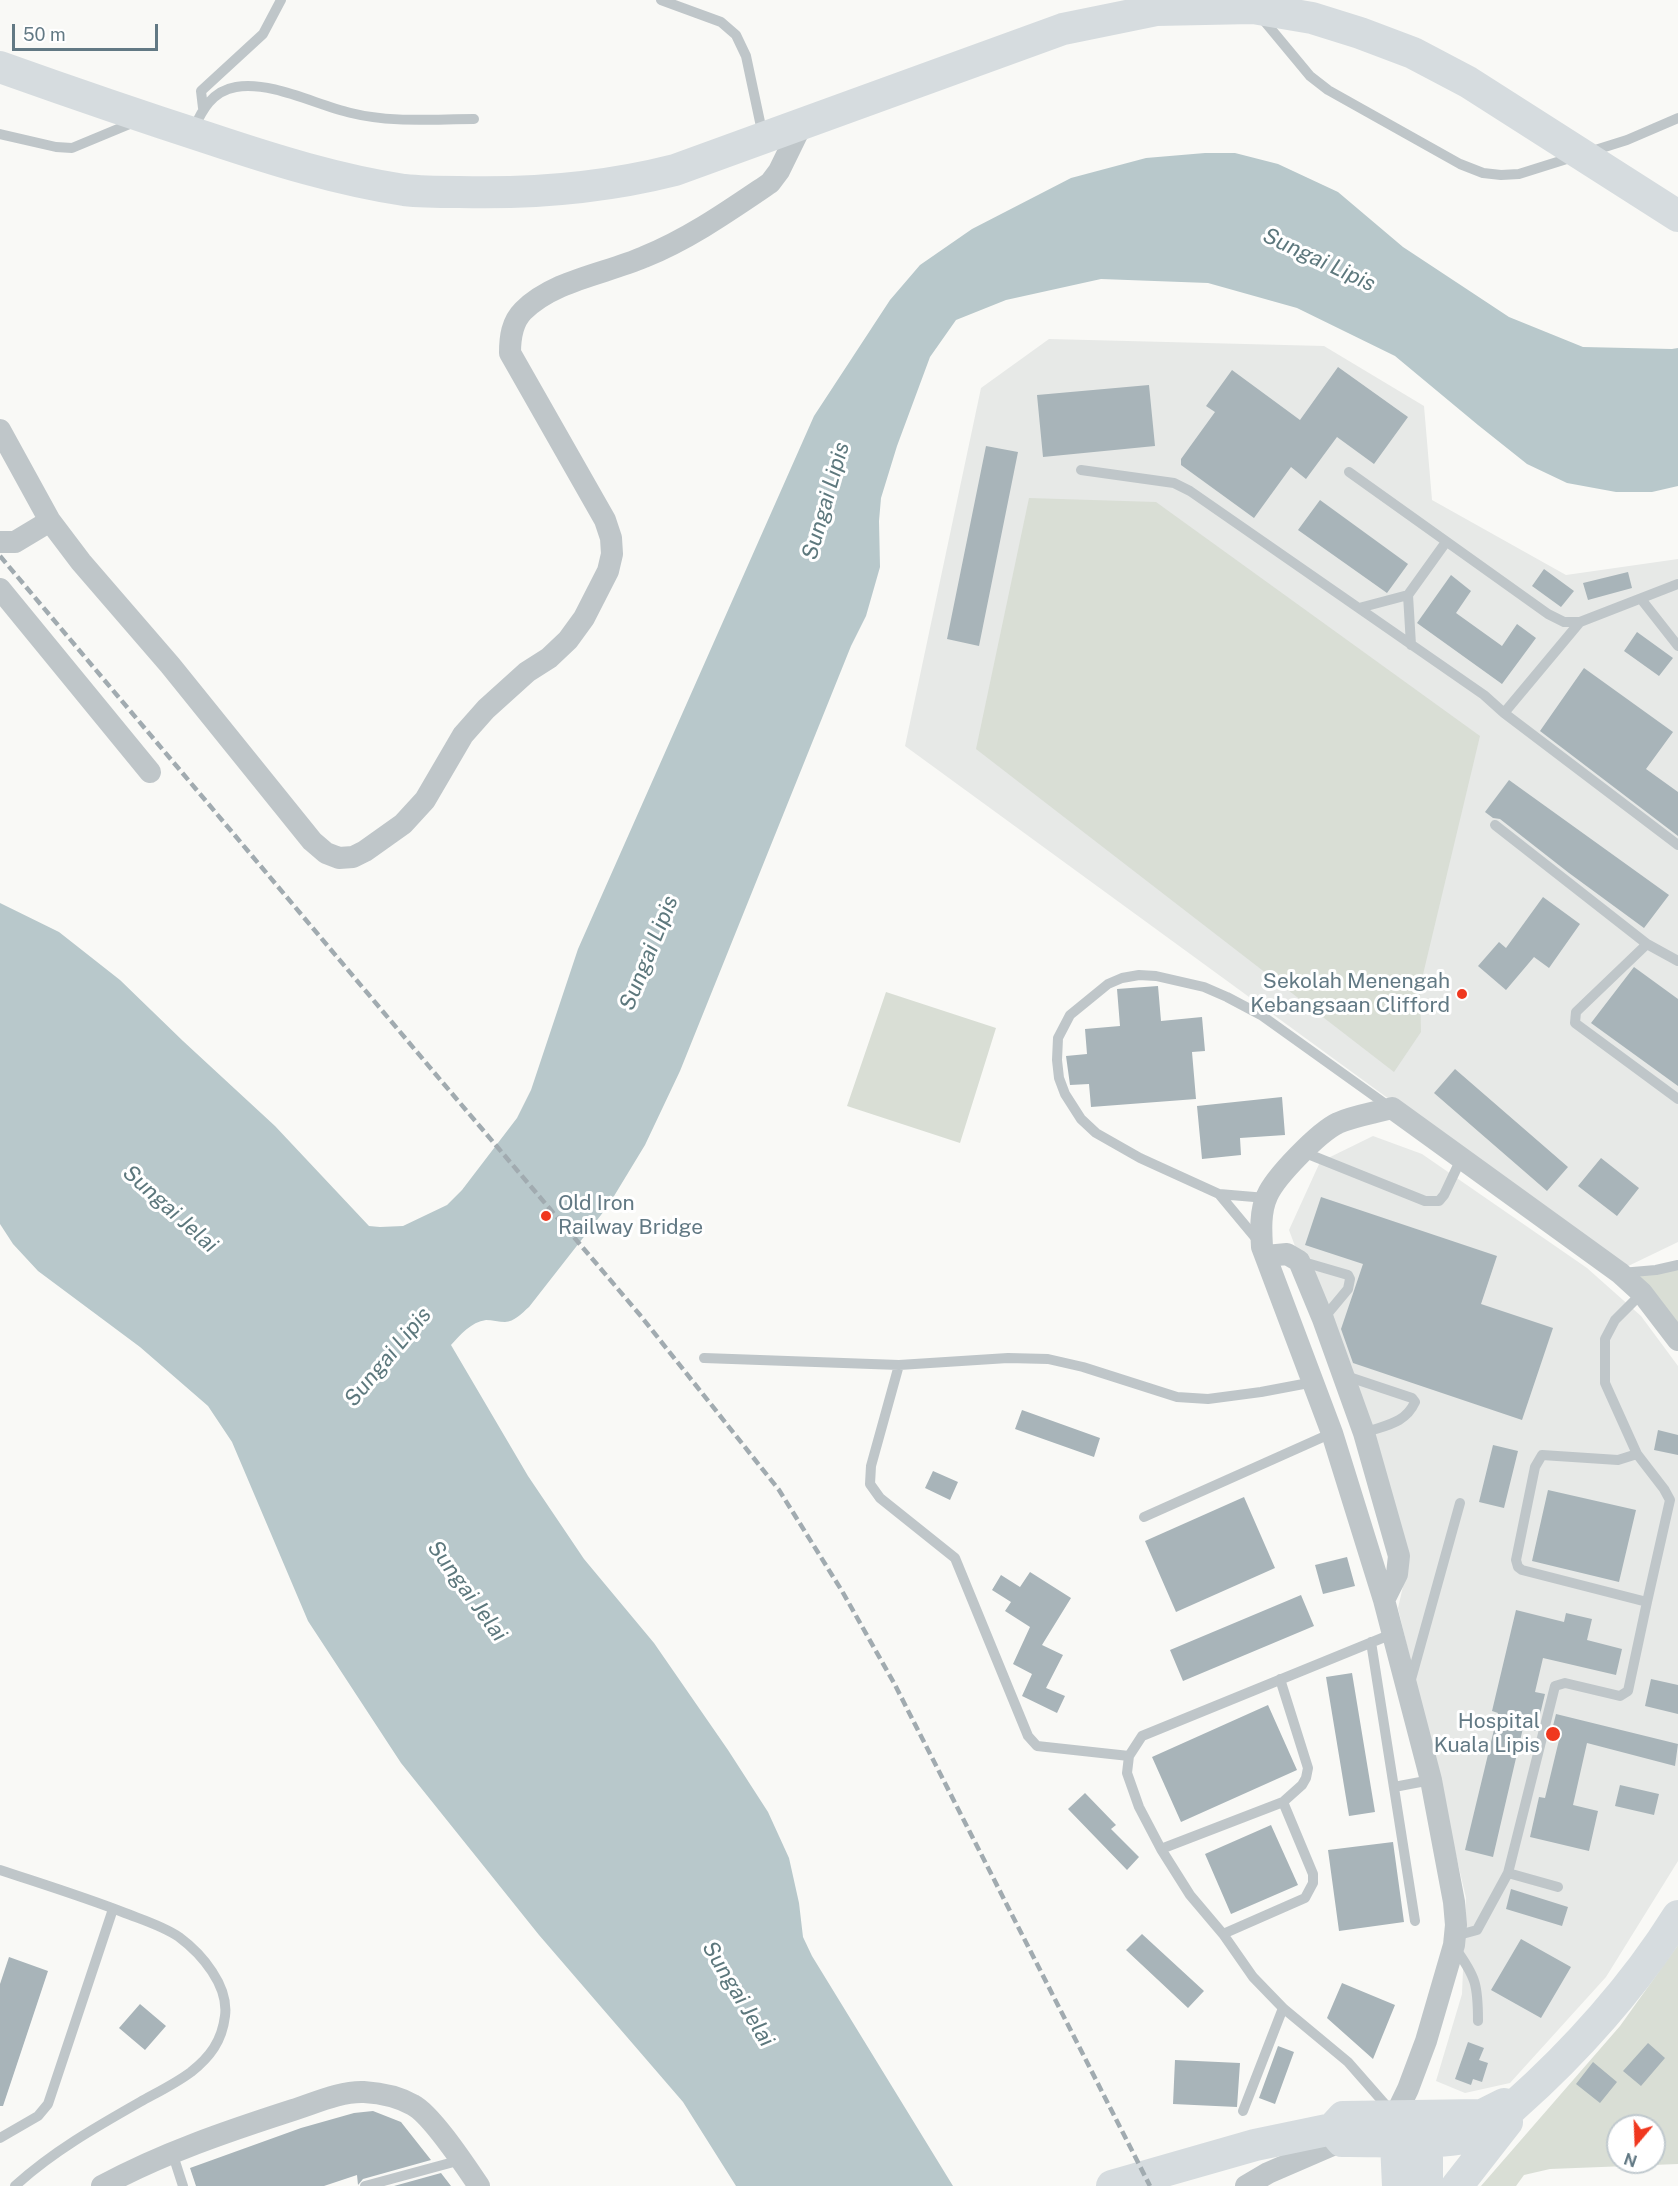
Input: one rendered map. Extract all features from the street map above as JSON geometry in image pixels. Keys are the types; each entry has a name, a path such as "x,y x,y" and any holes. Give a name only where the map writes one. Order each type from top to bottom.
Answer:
{"main road":[{"path":"0,67 145,118 197,120 274,160 359,182 407,190 499,193 596,185 634,180 675,170 1063,29 1156,10 1253,8 1312,18 1413,53 1468,82 1678,216"},
{"path":"1457,2186 1532,2090 1575,2046 1626,1988 1659,1947 1678,1916"},
{"path":"1112,2186 1287,2137 1341,2137 1399,2115 1426,2128 1482,2115 1532,2090"},
{"path":"1396,2186 1399,2115"},
{"path":"1426,2128 1428,2186"},
{"path":"1341,2137 1396,2186"}],"street":[{"path":"0,430 50,521 81,562 170,664 312,841 326,853 339,858 353,857 403,824 425,800 463,735 486,709 527,672 549,658 568,640 584,618 610,563 611,538 605,520 510,353 510,339 514,324 521,312 536,299 569,284 644,257 684,238 764,187 780,171 802,124"},
{"path":"0,542 15,542 50,521"},
{"path":"0,589 150,772"},
{"path":"1426,2128 1399,2115 1426,2041 1454,1941 1456,1924 1454,1902 1431,1780 1409,1689 1382,1638 1384,1600 1332,1433 1264,1252 1262,1232 1266,1198 1272,1186 1323,1132 1339,1123 1392,1108 1620,1273 1642,1293 1678,1340"},
{"path":"1264,1252 1287,1254 1299,1261 1323,1319 1364,1433 1399,1556 1396,1574 1384,1600"},
{"path":"102,2186 172,2152 230,2130 331,2098 363,2092 397,2098 415,2106 427,2117 479,2186"},
{"path":"1246,2186 1341,2137"}],"lane":[{"path":"197,120 201,91 263,34 280,0"},
{"path":"661,0 721,22 736,35 746,56 764,139"},
{"path":"1253,8 1310,76 1328,90 1460,164 1483,173 1519,174 1542,168 1627,140 1678,118"},
{"path":"197,120 217,94 234,87 244,86 263,88 351,113 387,119 474,119"},
{"path":"0,134 56,147 72,148 145,118"},
{"path":"1081,470 1174,483 1207,501 1484,695 1504,713 1678,845"},
{"path":"1349,472 1548,614 1564,622 1580,622 1678,584"},
{"path":"1411,645 1408,595 1446,542"},
{"path":"1359,608 1408,595"},
{"path":"1641,599 1678,645"},
{"path":"1504,713 1580,622"},
{"path":"1495,825 1647,944 1678,961"},
{"path":"1647,944 1576,1012 1575,1023 1678,1099"},
{"path":"1266,1198 1219,1194 1140,1158 1096,1133 1081,1119 1065,1094 1056,1060 1058,1038 1070,1015 1108,984 1122,978 1139,975 1156,976 1204,987 1261,1015 1392,1108"},
{"path":"1303,1152 1425,1201 1439,1201 1461,1159"},
{"path":"1219,1194 1264,1252"},
{"path":"1299,1261 1348,1275 1350,1279 1348,1289 1323,1319"},
{"path":"1620,1273 1656,1270 1678,1265"},
{"path":"1478,2021 1476,1980 1454,1941 1477,1930 1508,1873 1555,1686 1565,1683 1620,1696 1628,1691 1670,1500 1637,1454 1605,1383 1605,1339 1615,1320 1642,1293"},
{"path":"704,1358 899,1365 1008,1358 1048,1359 1083,1367 1177,1398 1208,1399 1314,1382"},
{"path":"899,1365 871,1466 870,1484 880,1498 955,1557 1029,1736 1037,1746 1130,1756"},
{"path":"1343,1375 1412,1398 1415,1402 1405,1418 1364,1433"},
{"path":"1144,1517 1332,1433"},
{"path":"1637,1454 1618,1460 1542,1455 1535,1467 1516,1560 1518,1567 1522,1570 1647,1602"},
{"path":"1409,1689 1460,1503"},
{"path":"1399,2115 1348,2062 1283,2008 1252,1977 1223,1934 1190,1895 1138,1807 1127,1773 1130,1756 1142,1736 1382,1638 1394,1787 1414,1921"},
{"path":"1161,1849 1283,1802 1302,1785 1308,1768 1280,1679"},
{"path":"1394,1787 1431,1780"},
{"path":"1223,1934 1305,1898 1313,1883 1313,1874 1283,1802"},
{"path":"0,1870 113,1908 178,1937 197,1952 214,1974 226,2008 223,2032 210,2056 188,2074 89,2131 52,2156 15,2186"},
{"path":"1508,1873 1558,1887"},
{"path":"0,2138 38,2116 48,2104 113,1908"},
{"path":"1243,2111 1283,2008"},
{"path":"172,2152 183,2186"},
{"path":"365,2186 461,2160"}],"shaded area":[{"name":"Sekolah Menengah Kebangsaan Clifford","path":"1049,339 1324,346 1424,406 1432,500 1566,575 1678,559 1678,1242 1622,1269 905,746 981,388"},
{"path":"1029,498 1156,502 1480,736 1420,987 1421,1032 1394,1072 976,749"},
{"path":"886,992 996,1028 960,1143 847,1106"},
{"name":"Hospital Kuala Lipis","path":"1373,1136 1422,1154 1587,1268 1641,1316 1678,1366 1678,1861 1606,1977 1510,2083 1465,2093 1436,2081 1462,1994 1466,1898 1398,1608 1410,1556 1289,1230 1320,1162"},
{"path":"1678,1268 1678,1325 1636,1276"},
{"path":"1678,1945 1678,2164 1666,2164 1666,2114 1606,2114 1606,2167 1550,2169 1524,2175 1516,2186 1481,2186 1620,2026"}],"water":[{"path":"1235,153 1278,164 1338,192 1403,247 1509,317 1583,347 1678,348 1678,486 1652,492 1616,492 1567,483 1527,464 1395,356 1297,308 1208,283 1101,279 1006,300 956,320 930,357 897,446 881,498 880,567 866,616 851,646 680,1071 645,1145 608,1206 529,1307 508,1322 486,1320 475,1323 451,1345 528,1476 584,1559 654,1643 768,1812 789,1858 799,1903 803,1937 812,1956 953,2186 736,2186 683,2102 539,1935 401,1763 308,1621 232,1442 208,1406 140,1347 38,1271 13,1244 0,1224 0,903 59,932 120,980 275,1126 369,1226 403,1226 447,1205 462,1190 517,1118 531,1090 578,949 814,416 890,300 920,265 972,229 1071,178 1146,158"}],"building":[{"path":"1338,367 1408,417 1374,464 1337,437 1306,479 1291,467 1254,518 1181,465 1181,459 1215,412 1206,406 1232,370 1300,420"},
{"path":"1149,385 1155,446 1043,457 1037,395"},
{"path":"986,446 1018,452 979,646 947,639"},
{"path":"1320,500 1408,564 1387,593 1298,530"},
{"path":"1544,569 1574,591 1561,607 1532,586"},
{"path":"1628,572 1632,588 1588,600 1583,583"},
{"path":"1451,575 1471,591 1456,613 1502,646 1517,624 1536,638 1502,684 1417,623"},
{"path":"1637,632 1673,658 1659,676 1624,651"},
{"path":"1584,668 1673,732 1646,769 1678,792 1678,836 1540,731"},
{"path":"1509,780 1669,895 1644,928 1500,819 1493,818 1485,812"},
{"path":"1543,897 1580,924 1549,968 1534,957 1506,990 1478,966 1499,942 1506,948"},
{"path":"1634,967 1678,999 1678,1086 1591,1023"},
{"path":"1158,986 1161,1021 1202,1017 1205,1051 1192,1052 1196,1099 1091,1107 1089,1084 1070,1085 1066,1056 1087,1054 1085,1029 1120,1026 1117,989"},
{"path":"1455,1069 1568,1167 1547,1191 1434,1093"},
{"path":"1282,1097 1285,1135 1240,1138 1241,1155 1202,1159 1197,1106"},
{"path":"1601,1158 1639,1188 1617,1216 1578,1186"},
{"path":"1321,1197 1497,1256 1481,1304 1553,1328 1522,1420 1353,1363 1341,1329 1363,1264 1305,1245"},
{"path":"1022,1410 1100,1438 1094,1457 1015,1429"},
{"path":"1658,1430 1678,1435 1678,1455 1654,1450"},
{"path":"1493,1445 1518,1451 1504,1508 1479,1502"},
{"path":"933,1471 958,1482 950,1500 925,1488"},
{"path":"1548,1490 1636,1510 1619,1582 1532,1561"},
{"path":"1244,1497 1275,1568 1176,1612 1145,1541"},
{"path":"1347,1557 1355,1586 1323,1594 1315,1565"},
{"path":"1030,1572 1071,1598 1042,1645 1063,1655 1046,1688 1065,1696 1057,1713 1022,1696 1032,1674 1013,1664 1030,1627 1005,1611 1011,1602 992,1590 1001,1575 1020,1587"},
{"path":"1301,1595 1314,1626 1183,1681 1170,1650"},
{"path":"1516,1610 1564,1622 1566,1613 1592,1619 1587,1640 1622,1649 1616,1675 1543,1658 1535,1692 1545,1694 1536,1731 1523,1728 1493,1857 1465,1850 1498,1713 1492,1711"},
{"path":"1352,1673 1375,1812 1349,1816 1326,1677"},
{"path":"1651,1679 1678,1685 1678,1714 1645,1706"},
{"path":"1268,1705 1297,1770 1181,1822 1152,1757"},
{"path":"1556,1714 1678,1744 1675,1766 1587,1743 1573,1805 1598,1811 1589,1851 1530,1837 1539,1797 1545,1798 1560,1736 1551,1734"},
{"path":"1620,1785 1659,1794 1654,1815 1615,1806"},
{"path":"1085,1793 1116,1825 1111,1829 1139,1857 1127,1870 1068,1809"},
{"path":"1271,1825 1298,1885 1231,1914 1205,1854"},
{"path":"1393,1842 1404,1922 1339,1931 1328,1850"},
{"path":"1511,1889 1568,1907 1562,1926 1506,1909"},
{"path":"1142,1934 1204,1991 1188,2008 1126,1950"},
{"path":"1521,1939 1571,1967 1541,2018 1491,1990"},
{"path":"9,1957 48,1971 3,2106 0,2106 0,1984"},
{"path":"1342,1983 1395,2005 1373,2059 1327,2018"},
{"path":"140,2004 166,2026 145,2050 119,2028"},
{"path":"1468,2042 1484,2048 1479,2060 1488,2063 1482,2082 1473,2079 1471,2085 1455,2079"},
{"path":"1648,2043 1665,2058 1641,2086 1623,2071"},
{"path":"1278,2046 1294,2052 1275,2104 1259,2098"},
{"path":"1175,2060 1240,2063 1237,2107 1173,2104"},
{"path":"1593,2062 1617,2082 1600,2103 1576,2084"},
{"path":"373,2111 401,2122 431,2160 363,2179 358,2185 357,2175 324,2186 196,2186 190,2168 301,2128 354,2113"},
{"path":"441,2173 451,2186 394,2186"}],"railway":[{"path":"0,556 640,1315 779,1490 842,1591 894,1683 1150,2186"}],"place":[{"name":"Sekolah Menengah Kebangsaan Clifford","path":"1462,994"},
{"name":"Old Iron Railway Bridge","path":"546,1216"},
{"name":"Hospital Kuala Lipis","path":"1553,1734"}],"water label":[{"name":"Sungai Lipis","path":"1319,260"},
{"name":"Sungai Lipis","path":"826,501"},
{"name":"Sungai Lipis","path":"649,953"},
{"name":"Sungai Jelai","path":"170,1209"},
{"name":"Sungai Lipis","path":"388,1357"},
{"name":"Sungai Jelai","path":"467,1591"},
{"name":"Sungai Jelai","path":"738,1994"}]}
